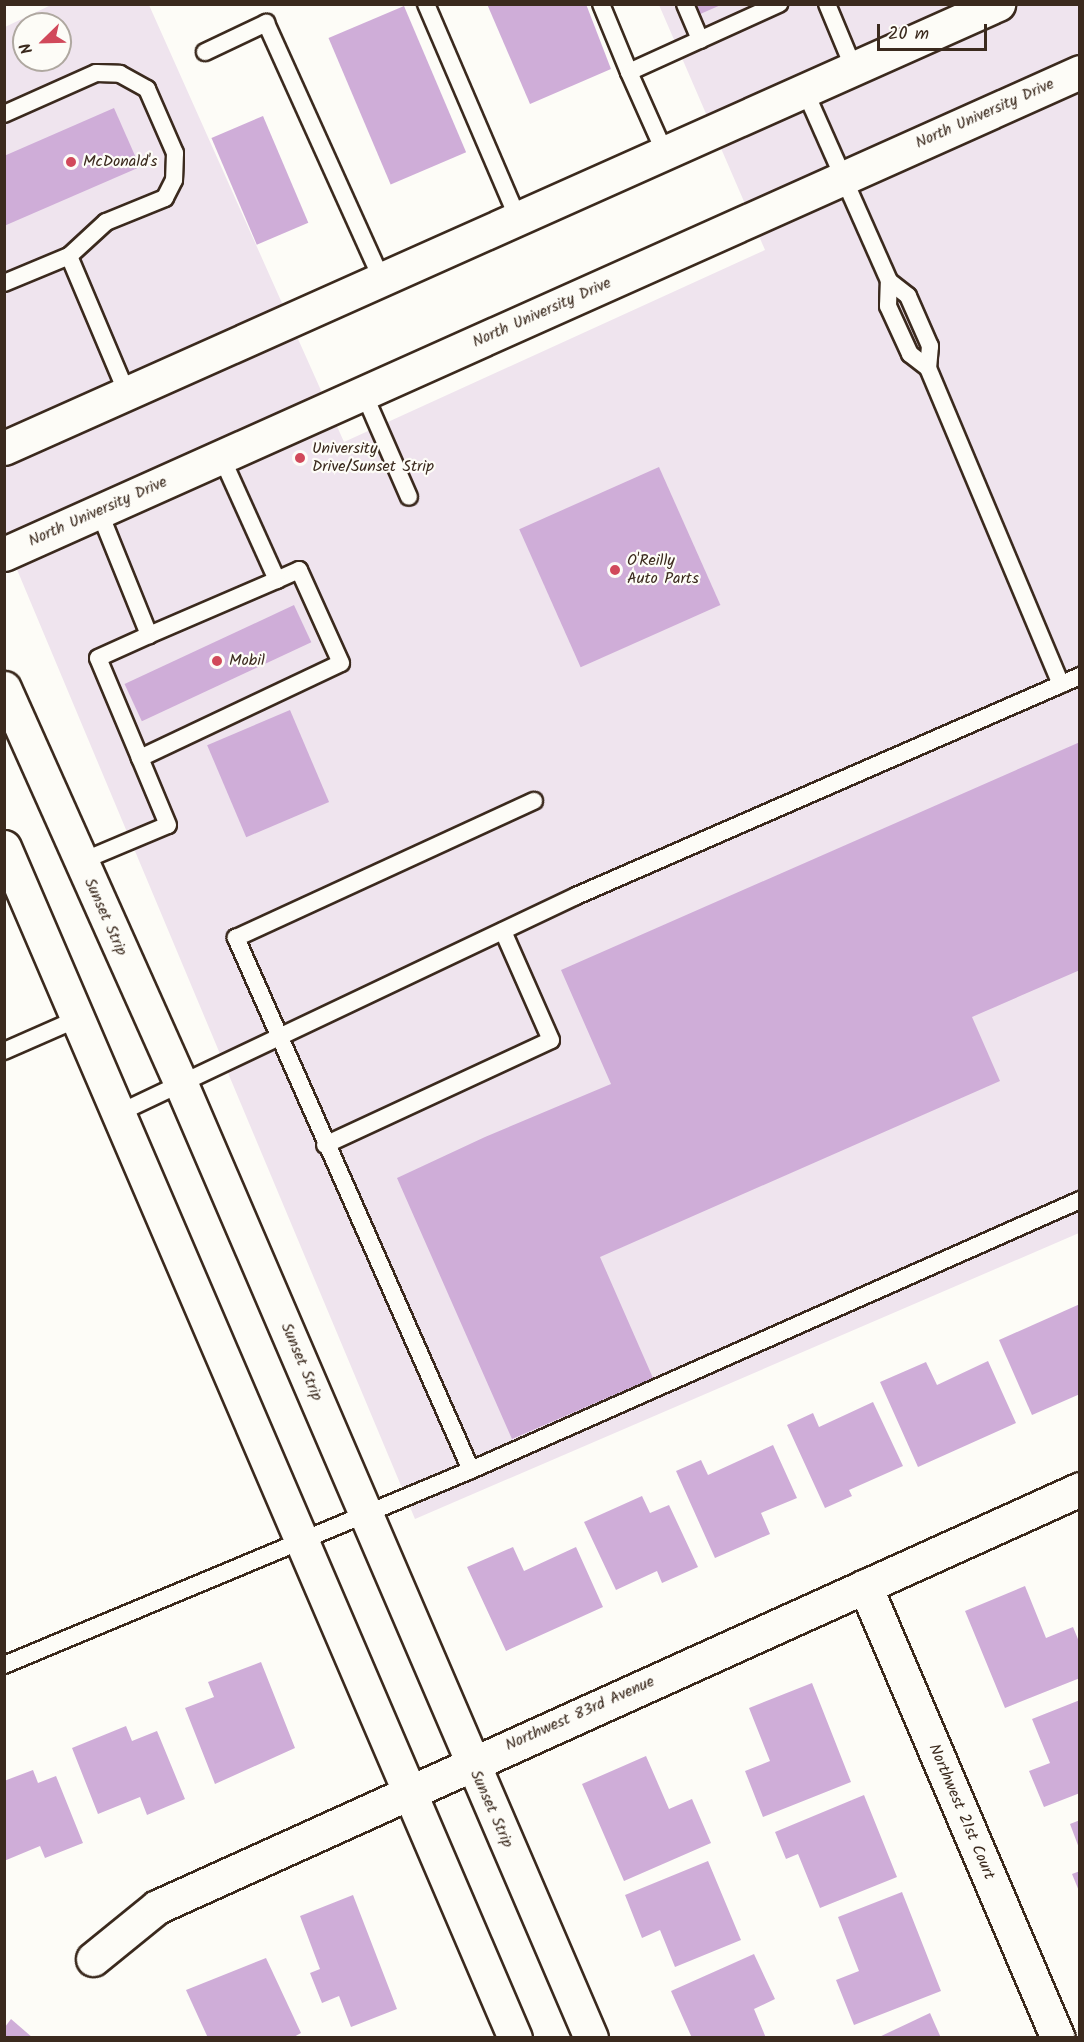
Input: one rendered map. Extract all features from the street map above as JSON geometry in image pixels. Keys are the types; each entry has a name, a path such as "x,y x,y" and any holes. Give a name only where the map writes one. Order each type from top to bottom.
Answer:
{"street":[{"path":"4,448 998,4"},
{"name":"North University Drive","path":"4,554 1080,72"},
{"name":"Sunset Strip","path":"4,688 366,1511 471,1763 591,2037"},
{"path":"4,847 15,899 79,1018 302,1538 407,1793 515,2037"},
{"name":"Northwest 83rd Avenue","path":"93,1959 157,1907 1080,1489"},
{"name":"Northwest 21st Court","path":"864,1586 1058,2037"}],"lane":[{"path":"426,4 518,219"},
{"path":"601,4 665,153"},
{"path":"685,4 700,40"},
{"path":"629,72 779,4"},
{"path":"827,4 854,69"},
{"path":"205,52 266,23 382,280"},
{"path":"4,114 96,73 120,74 147,89 175,153 174,180 165,198 106,222 69,256 4,283"},
{"path":"805,91 842,179 889,280 908,296 930,346 928,368 1061,684"},
{"path":"69,256 128,393"},
{"path":"364,394 409,498"},
{"path":"222,456 277,580"},
{"path":"99,512 148,635"},
{"path":"80,862 168,825 98,658 299,570 341,663 140,758"},
{"path":"119,1113 663,857 1080,676"},
{"path":"471,1470 277,1038 236,938 534,801"},
{"path":"325,1145 551,1040 503,931"},
{"path":"4,1051 79,1018"},
{"path":"4,1665 366,1511 471,1470 1080,1200"}],"shaded area":[{"path":"51,5 149,5 344,442 765,250 659,5 1079,5 1079,1233 415,1519 5,541 5,27 12,24 12,72 72,72 72,12 36,12"}],"building":[{"path":"487,4 586,4 611,69 530,104"},
{"path":"694,4 723,4 698,15"},
{"path":"404,6 466,152 391,184 329,38"},
{"name":"McDonald's","path":"114,108 140,167 4,226 4,156"},
{"path":"263,116 308,223 257,245 211,138"},
{"path":"659,467 720,605 581,667 519,529"},
{"name":"Mobil","path":"294,605 311,642 142,721 125,684"},
{"path":"290,710 329,802 246,837 207,745"},
{"path":"1080,742 1080,970 972,1017 1000,1081 600,1257 653,1378 512,1439 397,1178 485,1137 611,1084 561,970"},
{"path":"1080,1304 1080,1394 1032,1415 999,1340"},
{"path":"988,1361 1016,1423 918,1467 880,1382 926,1362 937,1385"},
{"path":"873,1402 903,1466 849,1490 852,1496 825,1508 787,1425 813,1413 819,1427"},
{"path":"773,1445 797,1498 761,1513 770,1534 715,1558 676,1471 701,1460 708,1475"},
{"path":"642,1496 650,1513 669,1505 698,1567 662,1583 657,1571 616,1590 584,1522"},
{"path":"513,1547 524,1571 576,1547 603,1607 506,1651 467,1567"},
{"path":"1025,1586 1046,1638 1073,1627 1080,1644 1080,1678 1005,1708 965,1611"},
{"path":"261,1662 295,1748 215,1784 185,1708 214,1697 208,1682"},
{"path":"812,1683 851,1782 763,1817 745,1771 770,1761 749,1708"},
{"path":"1080,1700 1080,1793 1044,1807 1029,1771 1050,1763 1032,1719"},
{"path":"126,1726 132,1741 157,1731 185,1799 147,1815 140,1797 98,1814 72,1748"},
{"path":"646,1756 669,1809 692,1799 711,1843 624,1881 582,1784"},
{"path":"33,1770 38,1783 56,1776 83,1843 45,1858 40,1846 4,1861 4,1781"},
{"path":"864,1795 897,1877 820,1908 798,1854 786,1859 775,1832"},
{"path":"1080,1820 1080,1848 1079,1848 1070,1824"},
{"path":"708,1861 741,1940 675,1967 660,1930 642,1938 625,1895"},
{"path":"1080,1871 1080,1891 1079,1891 1072,1874"},
{"path":"902,1892 941,1991 854,2025 836,1980 859,1971 838,1917"},
{"path":"353,1895 397,2009 351,2027 339,1996 322,2003 310,1973 320,1969 300,1916"},
{"path":"754,1954 775,1999 754,2009 766,2038 692,2038 671,1991"},
{"path":"266,1958 301,2033 292,2038 208,2038 186,1990"},
{"path":"930,2013 941,2038 877,2038"},
{"path":"11,2019 33,2038 5,2038 5,2027"}],"place":[{"name":"McDonald's","path":"71,162"},
{"name":"University Drive/Sunset Strip","path":"300,458"},
{"name":"O'Reilly Auto Parts","path":"615,570"},
{"name":"Mobil","path":"217,661"}]}
